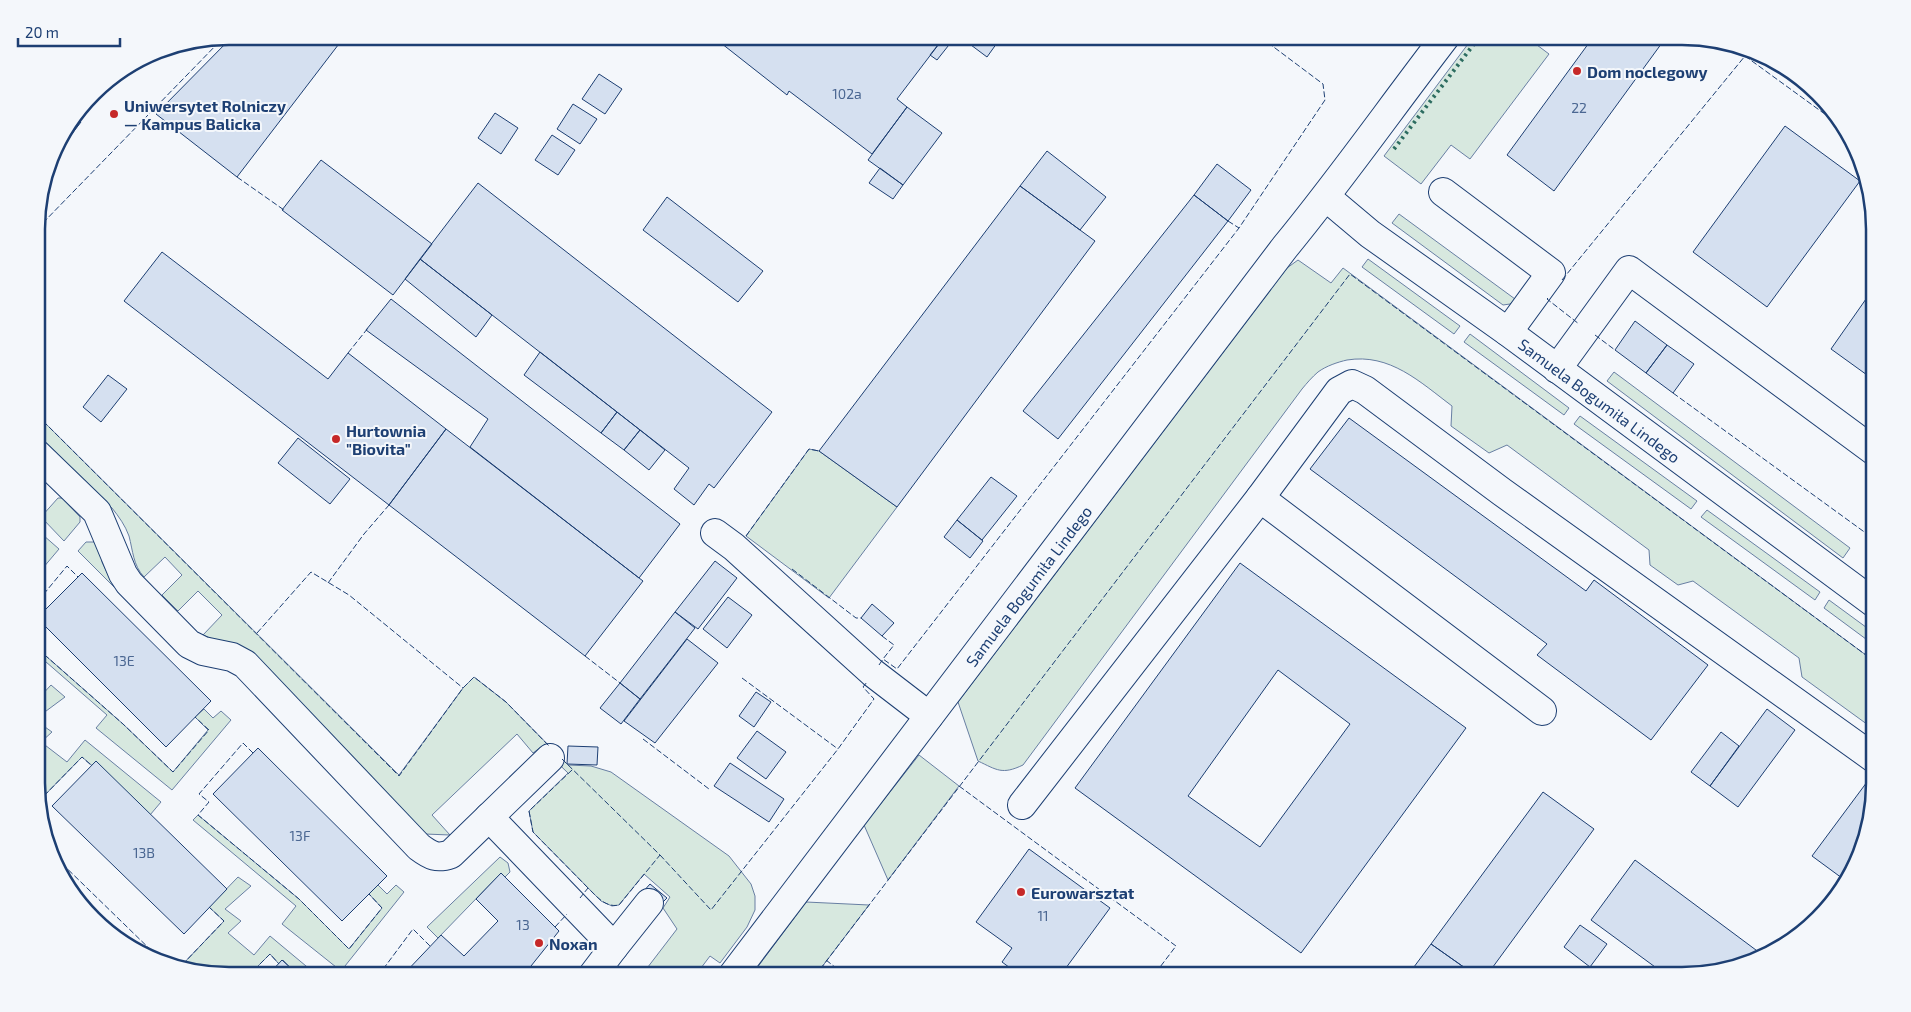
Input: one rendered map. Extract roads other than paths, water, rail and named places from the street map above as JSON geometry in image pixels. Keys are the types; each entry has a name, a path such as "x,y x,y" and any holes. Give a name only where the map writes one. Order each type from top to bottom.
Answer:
{"street":[{"name":"Samuela Bogumiła Lindego","path":"739,967 1285,247 1326,198 1396,100 1439,45"},
{"path":"1443,192 1551,273 1508,332"},
{"name":"Samuela Bogumiła Lindego","path":"1326,198 1370,234 1508,332 1866,597"},
{"path":"1557,369 1629,270 1866,445"},
{"path":"1022,805 1260,498 1339,391 1352,384 1365,390 1502,492 1866,753"},
{"path":"45,462 97,512 123,574 136,590 189,644 203,651 232,657 245,664 419,847 431,856 441,857 451,854 550,758"},
{"path":"1260,498 1542,711"},
{"path":"715,533 873,673 929,716"},
{"path":"488,817 614,947"},
{"path":"599,967 649,903"}],"place":[{"name":"Dom noclegowy","path":"1577,71"},
{"name":"Uniwersytet Rolniczy — Kampus Balicka","path":"114,114"},
{"name":"Hurtownia \"Biovita\"","path":"336,439"},
{"name":"Eurowarsztat","path":"1021,892"},
{"name":"Noxan","path":"539,943"}]}
